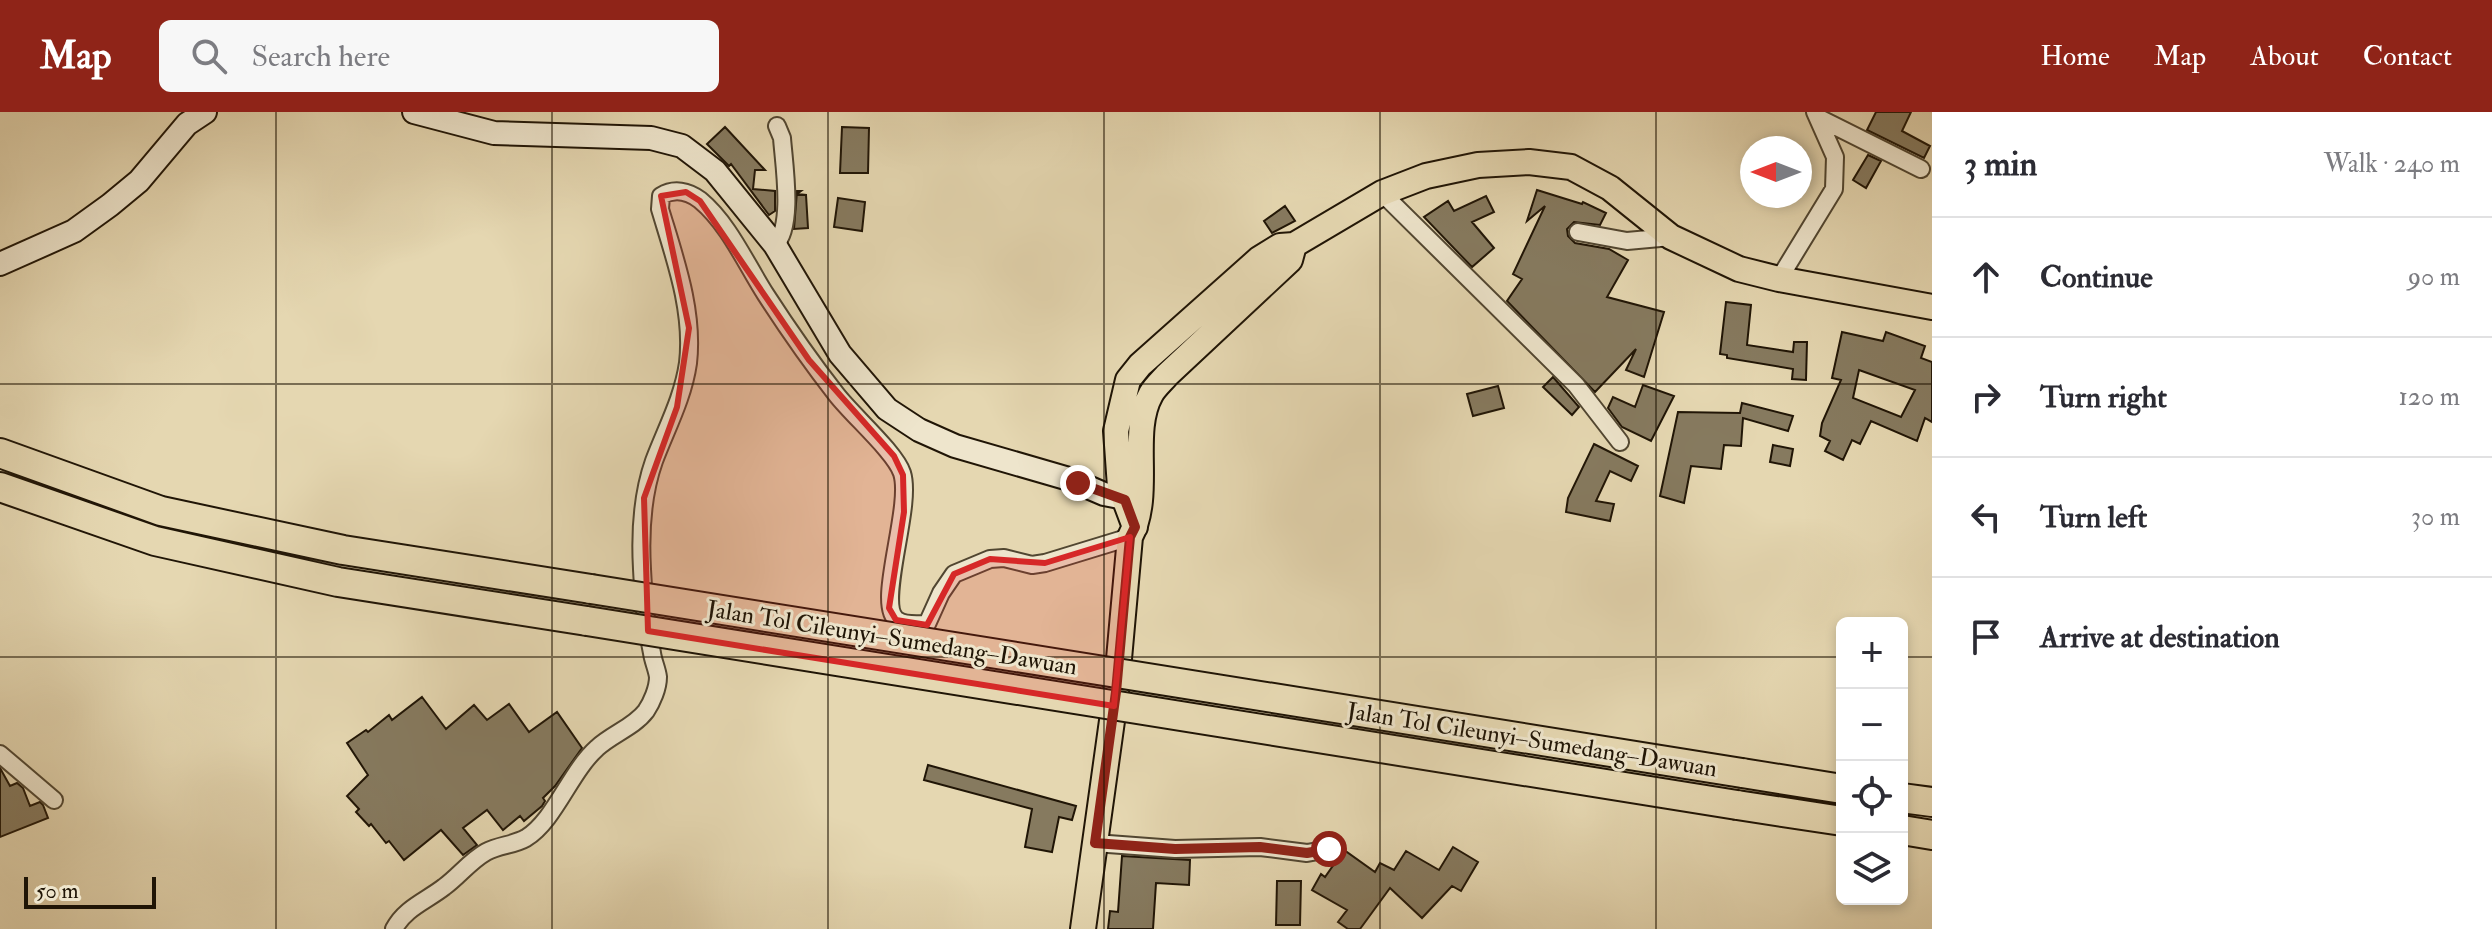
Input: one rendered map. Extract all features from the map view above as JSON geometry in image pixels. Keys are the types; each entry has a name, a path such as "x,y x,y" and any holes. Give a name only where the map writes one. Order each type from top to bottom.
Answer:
{"highway":[{"name":"Jalan Tol Cileunyi–Sumedang–Dawuan","path":"0,453 161,511 343,550 1836,788"},
{"name":"Jalan Tol Cileunyi–Sumedang–Dawuan","path":"0,487 155,541 338,582 1836,820"},
{"path":"1908,799 1932,802"},
{"path":"1908,831 1932,835"}],"main road":[{"path":"1133,500 1120,487 1116,431 1128,380 1160,364 1213,317 1259,259 1280,246 1294,245 1382,193 1448,169 1529,162 1571,167 1610,188 1671,237 1728,265 1779,279 1932,307"},
{"path":"1083,929 1116,692 1133,500 1147,404 1160,364"}],"street":[{"path":"0,264 74,231 110,205 139,181 187,124 205,112"},
{"path":"414,112 504,134 638,137 682,146 715,171 775,245 840,354 887,409 919,430 955,446 1133,500"},
{"path":"1817,115 1921,169"},
{"path":"1779,279 1834,189 1835,157 1817,115"},
{"path":"775,245 782,238 785,221 782,138 777,126"},
{"path":"394,929 406,912 445,887 477,858 498,846 524,839 537,829 597,748 645,712 652,699 658,674 652,656 643,598 644,498 654,462 677,407 688,364 689,328 686,300 660,209 661,196 666,193 686,192 700,201 723,226 809,360 844,405 894,456 903,475 904,512 890,582 889,608 896,620 908,624 927,624 941,593 954,574 990,559 1004,558 1032,565 1132,532"},
{"path":"1382,193 1576,385 1620,442"},
{"path":"1578,232 1627,241 1671,237"},
{"path":"0,754 54,800"},
{"path":"1095,843 1175,849 1260,847 1307,853 1329,849"}],"highlighted area":[{"path":"686,192 700,201 809,360 894,456 903,475 904,512 889,608 896,620 927,625 954,574 990,559 1045,563 1130,537 1114,706 648,631 644,498 677,407 689,328 661,196"}],"building":[{"path":"1876,112 1911,112 1902,131 1930,146 1924,158 1867,130"},
{"path":"725,127 765,170 755,170 753,189 775,191 775,211 769,215 731,164 729,166 707,144"},
{"path":"842,127 869,128 868,173 840,173"},
{"path":"1868,155 1881,161 1866,188 1853,180"},
{"path":"1537,190 1583,202 1606,213 1600,225 1574,222 1567,229 1568,236 1575,243 1609,249 1628,260 1607,297 1664,312 1644,377 1626,370 1636,349 1595,392 1507,301 1522,279 1513,274 1545,206 1527,221"},
{"path":"797,191 801,191 797,194 806,195 808,228 794,229"},
{"path":"1486,196 1494,212 1472,222 1494,248 1472,267 1424,217 1448,201 1454,211"},
{"path":"838,198 865,202 862,231 834,227"},
{"path":"1285,206 1295,221 1272,233 1264,221"},
{"path":"1726,302 1751,305 1747,345 1793,352 1794,342 1807,342 1806,380 1792,379 1793,369 1727,358 1727,355 1720,354"},
{"path":"1842,332 1883,341 1886,332 1925,346 1921,358 1932,362 1932,422 1925,418 1917,441 1871,421 1860,444 1852,440 1843,460 1825,451 1830,441 1820,436 1822,423 1841,380 1832,378","holes":["1859,370 1915,390 1901,417 1853,398"]},
{"path":"1553,377 1579,407 1572,415 1543,387"},
{"path":"1643,385 1674,396 1651,441 1622,427 1608,408 1613,397 1635,407"},
{"path":"1498,386 1504,408 1473,416 1467,394"},
{"path":"1742,403 1793,416 1788,431 1743,418 1741,446 1724,445 1721,469 1691,466 1684,503 1660,496 1678,412 1740,413"},
{"path":"1594,444 1638,466 1631,481 1610,471 1596,501 1614,504 1610,521 1566,512 1568,498"},
{"path":"1773,445 1793,449 1790,466 1770,462"},
{"path":"422,697 446,729 474,705 487,720 509,704 529,732 557,712 582,748 543,798 542,806 524,821 520,816 503,830 487,810 463,828 477,845 463,855 441,830 404,860 389,841 386,843 371,824 369,826 356,812 359,809 347,796 368,775 347,743 366,730 368,732 389,715 392,720"},
{"path":"928,765 1076,806 1072,820 1059,817 1052,852 1025,847 1032,809 924,780"},
{"path":"0,768 10,786 17,783 23,788 30,806 40,802 43,805 48,818 0,837"},
{"path":"1453,847 1478,862 1461,891 1452,886 1422,918 1390,888 1360,929 1348,929 1338,922 1347,910 1312,890 1321,874 1325,877 1344,850 1375,872 1380,863 1394,870 1406,851 1439,870"},
{"path":"1122,856 1190,860 1189,885 1156,883 1153,929 1108,929 1110,911 1118,912"},
{"path":"1277,881 1301,881 1300,925 1276,925"}],"route":[{"path":"1078,483 1125,500 1135,527 1130,537 1116,692 1095,843 1175,849 1260,847 1307,853 1329,849"}]}
